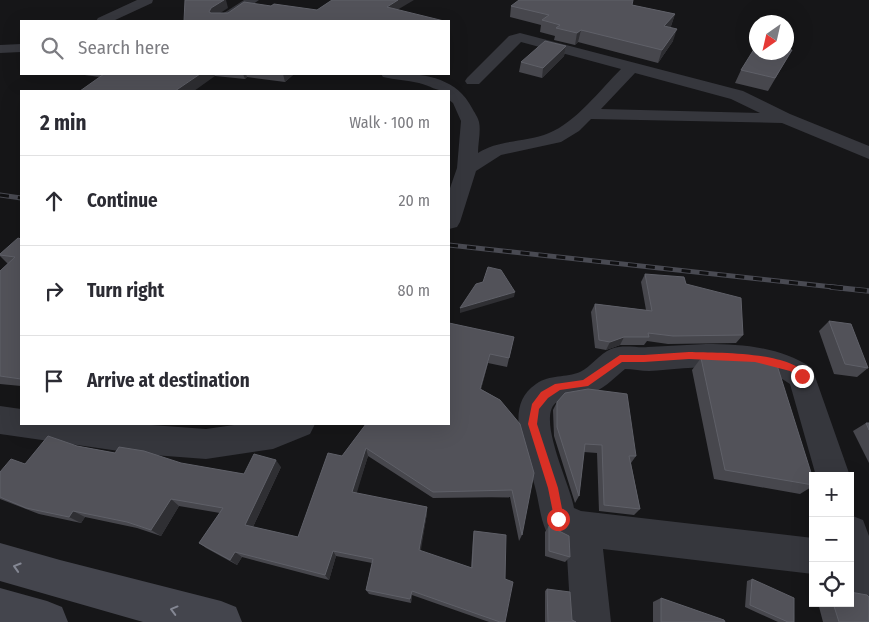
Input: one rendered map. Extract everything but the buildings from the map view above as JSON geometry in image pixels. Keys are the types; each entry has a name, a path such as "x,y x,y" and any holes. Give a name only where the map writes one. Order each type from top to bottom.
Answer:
{"street":[{"path":"105,20 147,0"},
{"path":"223,20 253,0"},
{"path":"472,81 514,39 520,37 737,95 784,118 869,153"},
{"path":"0,49 20,48"},
{"path":"467,168 494,150 554,138 573,127 633,66"},
{"path":"395,75 427,80 448,90"},
{"path":"450,92 460,101 470,121 467,168 450,219"},
{"path":"587,114 679,114 784,118"},
{"path":"809,556 581,529 558,519 553,488 532,424 535,408 544,395 558,387 585,384 620,358 644,359 689,355 755,358 793,368 802,376 832,472"},
{"path":"0,420 20,423"},
{"path":"35,425 140,439 206,444 274,434 297,425"},
{"path":"581,529 591,622"},
{"path":"0,562 60,580 221,622"},
{"path":"0,609 47,622"}],"railway":[{"path":"0,195 20,198"},
{"path":"450,245 842,288"},
{"path":"831,287 869,291"}],"route":[{"path":"558,519 553,488 532,424 535,408 544,395 558,387 585,384 620,358 644,359 689,355 755,358 780,363 793,368 802,376"}]}
